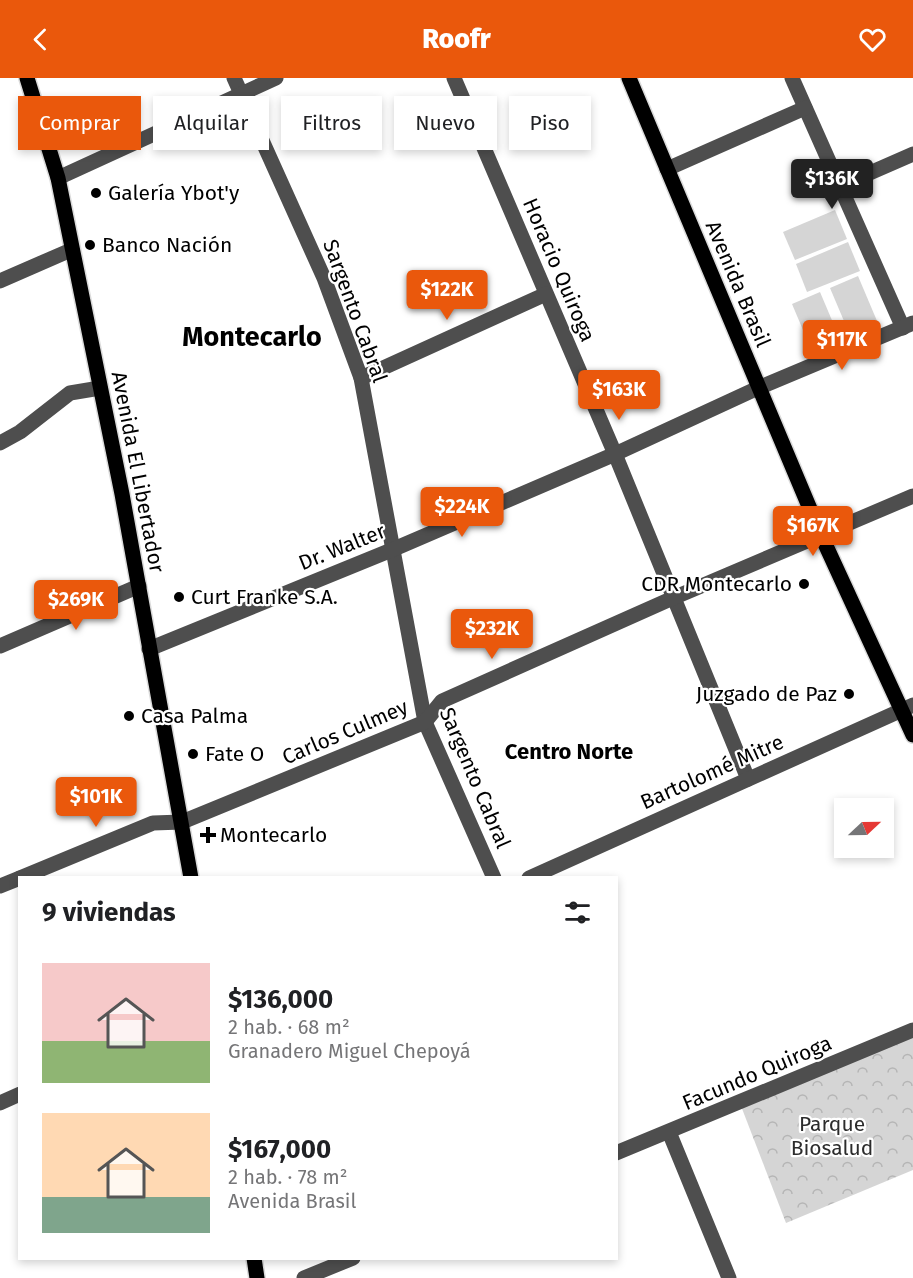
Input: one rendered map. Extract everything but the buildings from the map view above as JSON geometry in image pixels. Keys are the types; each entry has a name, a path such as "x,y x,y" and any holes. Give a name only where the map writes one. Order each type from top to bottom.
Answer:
{"main road":[{"name":"Avenida El Libertador","path":"27,78 57,178 139,586 191,876"},
{"name":"Avenida Brasil","path":"628,78 821,536 907,708 913,735"},
{"path":"254,1260 257,1278"}],"street":[{"name":"Sargento Cabral","path":"234,78 324,278 361,378 425,722 493,876"},
{"path":"57,178 276,78"},
{"name":"Horacio Quiroga","path":"454,78 615,454 748,779"},
{"path":"792,78 840,186 908,326"},
{"path":"667,169 805,108"},
{"path":"840,186 913,154"},
{"path":"0,281 71,250"},
{"path":"361,378 546,294"},
{"name":"Dr. Walter","path":"149,649 394,549 615,454 759,388 908,326"},
{"path":"0,443 20,432 70,393 100,388"},
{"name":"Carlos Culmey","path":"25,876 153,823 182,822 425,722 442,701 673,598 913,496"},
{"path":"0,646 139,586"},
{"name":"Bartolomé Mitre","path":"533,876 907,708"},
{"name":"Carlos Culmey","path":"0,886 18,879"},
{"name":"Facundo Quiroga","path":"618,1152 913,1030"},
{"path":"0,1102 18,1095"},
{"path":"669,1132 729,1278"},
{"path":"304,1278 347,1260"}],"green space":[{"path":"835,210 847,239 795,260 783,232"},
{"path":"848,242 860,271 807,292 796,264"},
{"path":"858,276 880,328 852,340 830,288"},
{"path":"820,292 842,344 814,356 792,304"},
{"name":"Parque Biosalud","path":"913,1036 913,1170 786,1223 741,1106"}],"place":[{"name":"Galería Ybot'y","path":"96,193"},
{"name":"Banco Nación","path":"90,245"},
{"name":"CDR Montecarlo","path":"804,584"},
{"name":"Curt Franke S.A.","path":"179,597"},
{"name":"Juzgado de Paz","path":"849,694"},
{"name":"Casa Palma","path":"129,716"},
{"name":"Fate O","path":"193,754"},
{"name":"Montecarlo","path":"208,835"}],"district":[{"name":"Montecarlo","path":"252,337"},
{"name":"Centro Norte","path":"569,751"}]}
